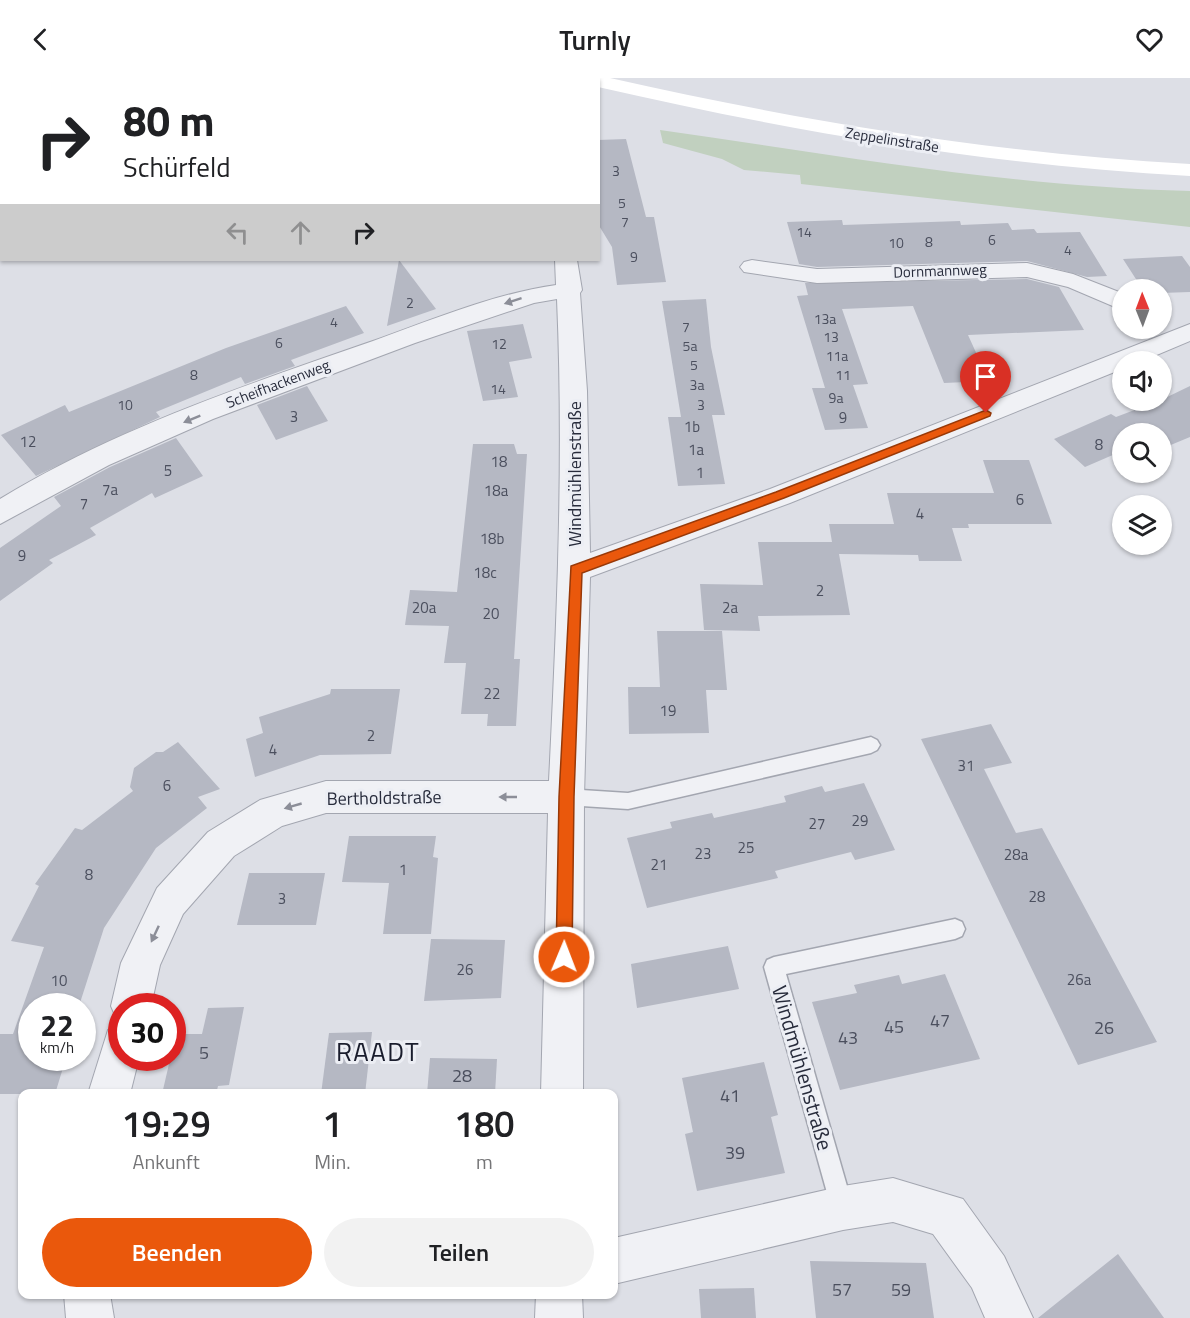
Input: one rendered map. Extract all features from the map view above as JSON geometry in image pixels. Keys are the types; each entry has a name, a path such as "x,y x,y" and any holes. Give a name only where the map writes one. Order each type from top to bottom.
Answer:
{"main road":[{"name":"Zeppelinstraße","path":"600,81 798,125 953,150 1138,168 1190,170"}],"street":[{"name":"Windmühlenstraße","path":"562,1089 566,797 575,570 574,391 570,290 566,261"},
{"name":"Dornmannweg","path":"752,267 817,276 1027,270 1060,276 1092,287 1112,298"},
{"name":"Scheifhackenweg","path":"0,513 99,460 297,376 530,296 570,290"},
{"path":"575,570 780,495 1175,332"},
{"name":"Bertholdstraße","path":"134,993 141,963 170,901 221,844 273,812 326,797 566,797"},
{"path":"110,1089 115,1071"},
{"path":"618,1260 843,1208 893,1200 947,1215 988,1272 1009,1318"},
{"path":"88,1299 90,1318"},
{"path":"559,1318 560,1299"}],"lane":[{"path":"566,797 628,801 871,745"},
{"name":"Windmühlenstraße","path":"843,1208 774,967 955,928"}],"green space":[{"path":"660,130 990,177 1190,191 1190,227 801,184 800,175 744,170 722,159 663,143"}],"building":[{"path":"626,139 646,217 654,217 666,282 617,285 612,247 600,227 600,140"},
{"path":"842,220 843,225 960,221 961,225 1008,223 1012,230 1034,229 1037,233 1080,232 1107,276 1087,277 1027,261 817,267 799,264 787,222"},
{"path":"1182,256 1190,267 1190,292 1172,293 1172,279 1136,279 1123,259"},
{"path":"399,261 400,261 436,309 387,326"},
{"path":"1027,279 1059,287 1084,330 968,335 989,381 944,383 913,306 842,309 868,384 853,385 868,428 825,430 812,388 825,388 797,296 808,295 805,283"},
{"path":"706,299 711,347 725,415 712,415 725,484 678,486 668,417 681,417 662,301"},
{"path":"346,306 364,333 291,360 295,366 245,384 241,377 156,412 160,417 36,476 1,435 65,405 69,412 226,348"},
{"path":"523,324 532,358 509,362 518,397 483,401 467,331"},
{"path":"307,386 328,421 276,440 257,405"},
{"path":"1190,386 1190,437 1172,444 1172,423 1112,423 1112,455 1085,467 1054,439 1111,414 1116,417 1132,411 1172,411 1172,395"},
{"path":"176,438 203,476 155,498 152,493 90,528 96,535 49,560 53,563 0,601 0,548 61,506 54,497 110,467"},
{"path":"473,444 514,444 517,454 527,454 514,659 520,659 516,726 487,726 488,714 461,714 466,663 444,663 449,626 405,625 410,590 457,592"},
{"path":"983,460 1029,460 1052,524 968,524 969,528 952,528 962,561 919,561 918,555 839,554 850,615 758,616 760,631 704,630 700,584 763,585 758,542 832,542 829,524 894,524 887,493 994,493"},
{"path":"657,631 722,631 727,690 706,690 709,733 629,734 628,687 660,687"},
{"path":"331,689 400,689 391,754 320,755 255,777 246,739 263,733 259,717 330,694"},
{"path":"991,724 1012,763 984,769 1016,833 1042,828 1157,1042 1078,1065 921,739"},
{"path":"178,742 220,789 198,797 207,808 156,848 104,928 83,993 28,993 44,947 11,941 39,886 35,884 75,828 82,830 133,791 130,787 134,768 156,752 163,752"},
{"path":"864,783 895,850 855,860 851,852 775,871 778,878 647,908 627,838 672,828 670,822 712,813 714,818 786,802 784,796 822,786 825,792"},
{"path":"349,836 436,836 433,857 438,858 431,934 383,934 389,883 342,882"},
{"path":"249,873 325,873 316,925 237,925"},
{"path":"431,939 505,940 501,998 424,1001"},
{"path":"728,946 739,989 637,1008 631,964"},
{"path":"945,974 980,1059 840,1090 812,1002 857,993 854,985 899,975 902,984"},
{"path":"244,1007 229,1085 218,1086 217,1089 163,1089 167,1071 186,1071 186,1034 202,1034 208,1008"},
{"path":"18,1020 18,1071 62,1071 57,1089 18,1089 18,1094 0,1094 0,1034 13,1034"},
{"path":"372,1032 366,1089 322,1089 329,1033"},
{"path":"430,1058 497,1059 495,1089 427,1089"},
{"path":"764,1062 778,1115 771,1117 785,1173 697,1191 685,1134 693,1132 682,1078"},
{"path":"1118,1254 1164,1318 1038,1318"},
{"path":"810,1261 926,1263 934,1318 816,1318"},
{"path":"754,1288 756,1318 701,1318 699,1289"}],"district":[{"name":"RAADT","path":"378,1052"}],"route":[{"path":"564,957 566,797 575,570 780,495 986,413"}]}
